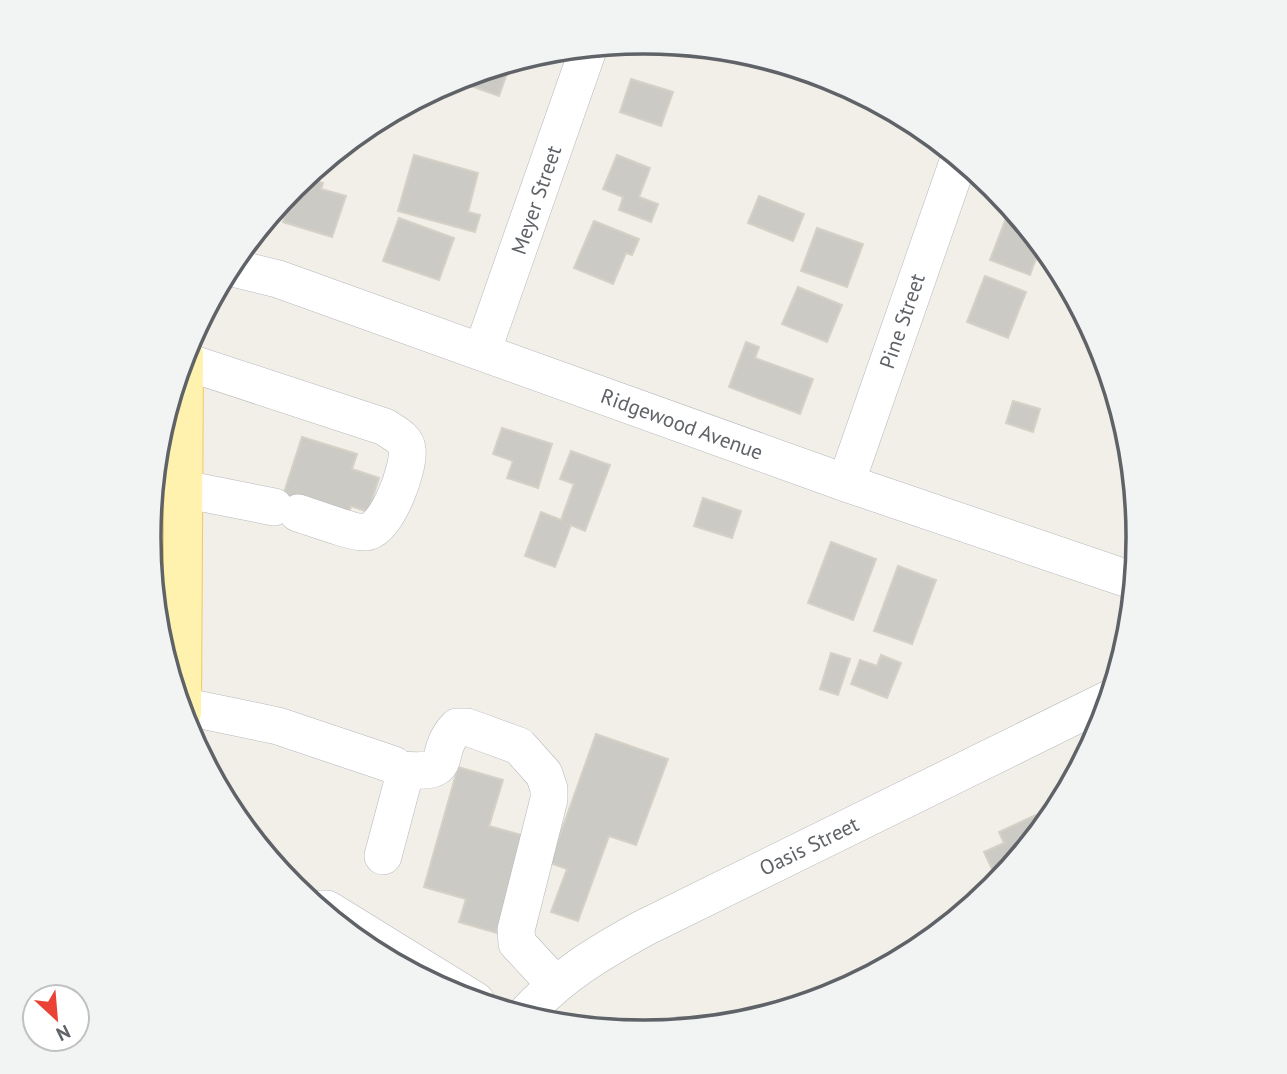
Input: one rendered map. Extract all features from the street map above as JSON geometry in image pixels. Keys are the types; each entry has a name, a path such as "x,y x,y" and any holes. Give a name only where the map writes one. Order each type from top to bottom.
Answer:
{"main road":[{"path":"182,679 184,389"}],"street":[{"name":"Meyer Street","path":"482,352 585,58"},
{"name":"Pine Street","path":"846,482 956,169"},
{"name":"Ridgewood Avenue","path":"241,270 278,279 846,482 1124,578"},
{"path":"183,489 286,510 365,533 379,527 390,510 405,465 407,449 402,439 385,427 194,361"},
{"name":"Oasis Street","path":"533,1006 555,984 589,959 644,928 1096,705"},
{"path":"193,711 278,726 394,765 404,777 383,856"},
{"path":"400,770 434,770 440,764 450,734 457,727 467,726 519,746 544,775 549,799 516,930 517,943 555,984"}],"building":[{"path":"507,75 499,96 472,86"},
{"path":"631,79 673,92 661,126 620,112"},
{"path":"414,155 478,173 468,212 480,215 475,232 398,211"},
{"path":"617,155 650,168 639,197 658,204 651,222 619,210 623,197 603,189"},
{"path":"318,181 323,183 321,189 346,196 332,237 283,222 286,214"},
{"path":"759,196 804,214 793,241 748,223"},
{"path":"399,218 454,238 439,280 383,261"},
{"path":"1006,219 1036,257 1030,275 990,260"},
{"path":"594,221 639,239 632,255 626,253 613,284 574,268"},
{"path":"817,228 863,244 847,287 801,271"},
{"path":"985,276 1026,292 1008,338 967,322"},
{"path":"798,287 842,305 827,342 782,324"},
{"path":"746,342 759,347 755,358 813,379 800,414 729,387"},
{"path":"1013,401 1040,409 1033,432 1006,423"},
{"path":"502,428 552,444 538,488 507,478 513,461 493,454"},
{"path":"302,437 357,454 352,469 379,478 368,512 351,506 348,516 278,511"},
{"path":"571,451 610,465 585,531 571,525 555,567 525,556 541,512 561,520 574,484 560,479"},
{"path":"703,498 741,511 732,538 694,526"},
{"path":"831,542 876,559 853,620 808,603"},
{"path":"898,566 936,580 912,644 874,631"},
{"path":"831,653 850,659 838,695 820,689"},
{"path":"881,655 901,663 887,698 851,684 860,660 877,666"},
{"path":"596,734 668,759 636,845 609,836 578,921 551,912 567,869 550,863"},
{"path":"458,767 503,780 489,826 525,836 497,933 459,922 466,899 424,887"},
{"path":"1038,814 992,870 984,852 1004,843 999,832"}]}
